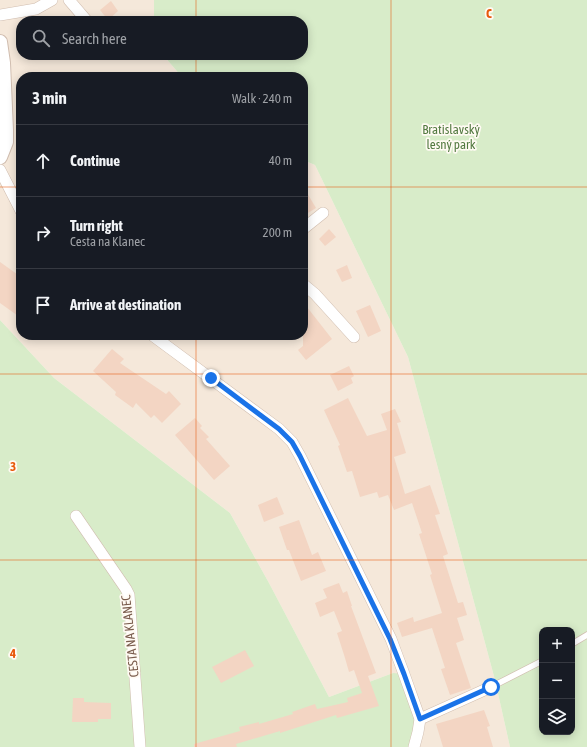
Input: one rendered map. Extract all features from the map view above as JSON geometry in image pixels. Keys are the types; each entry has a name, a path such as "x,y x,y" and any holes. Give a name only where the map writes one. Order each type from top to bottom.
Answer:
{"street":[{"path":"0,14 36,9 52,0"},
{"path":"69,0 83,16"},
{"path":"0,42 3,63 6,130 6,142 0,157"},
{"path":"0,170 16,201"},
{"path":"308,225 323,213"},
{"path":"308,288 354,337"},
{"path":"159,340 279,429 292,442 316,484 390,639 420,719 415,746"},
{"name":"CESTA NA KLANEC","path":"76,516 126,589 128,595 140,747"},
{"path":"420,719 491,687"}],"lane":[{"path":"575,642 587,635"},
{"path":"491,687 539,663"}],"shaded area":[{"path":"0,0 154,0 154,16 16,16 16,60 167,60 178,72 16,72 16,337 0,320"},
{"path":"308,162 315,165 408,357 495,680 510,747 414,747 393,673 329,697 230,513 54,378 19,340 308,340"}],"green space":[{"name":"Bratislavský lesný park","path":"154,0 587,0 587,747 510,747 495,680 408,357 315,165 308,162 308,72 178,72 167,60 308,60 308,16 154,16"},
{"path":"0,320 16,337 16,340 19,340 54,378 230,513 329,697 393,673 404,674 420,719 414,747 0,747"}],"building":[{"path":"111,1 118,11 112,16 105,16 100,10"},
{"path":"308,194 316,208 308,213"},
{"path":"329,229 336,237 325,246 319,239"},
{"path":"0,262 16,273 16,314 0,303"},
{"path":"347,265 352,278 342,282 336,270"},
{"path":"370,305 381,331 368,337 356,311"},
{"path":"308,308 332,339 306,360 298,350 303,346 303,340 308,340"},
{"path":"112,349 124,359 120,363 166,394 169,391 181,404 162,423 154,415 151,418 136,403 133,408 115,395 116,392 93,371"},
{"path":"349,366 354,376 351,378 353,383 338,391 330,375"},
{"path":"348,398 367,436 387,430 381,414 395,409 401,422 397,423 406,453 394,457 405,494 430,485 440,514 435,515 448,554 443,556 458,603 463,602 467,615 457,618 464,640 456,643 471,688 450,695 441,669 445,668 432,628 402,637 397,623 413,617 414,622 442,613 430,575 432,574 419,534 422,533 412,503 394,510 388,495 379,498 377,492 360,497 352,471 347,472 338,446 340,445 324,410"},
{"path":"195,418 202,426 200,428 209,437 206,439 230,466 214,480 175,435"},
{"path":"277,497 284,514 264,522 258,505"},
{"path":"299,520 312,555 318,552 326,571 301,581 289,550 287,550 279,527"},
{"path":"339,583 343,593 347,591 351,606 376,673 368,676 379,706 337,718 336,715 280,733 280,731 236,744 237,747 194,747 194,744 240,731 239,727 259,722 259,724 293,714 292,712 315,704 317,709 348,702 347,698 362,693 354,670 349,672 337,633 342,631 334,611 320,617 315,603 327,598 323,589"},
{"path":"245,650 254,666 221,683 212,667"},
{"path":"73,698 84,698 84,702 111,703 111,719 98,719 98,722 72,722"},
{"path":"484,710 490,726 487,727 493,747 443,747 436,724"}],"route":[{"path":"211,378 279,429 292,442 316,484 390,639 420,719 491,687"}]}
